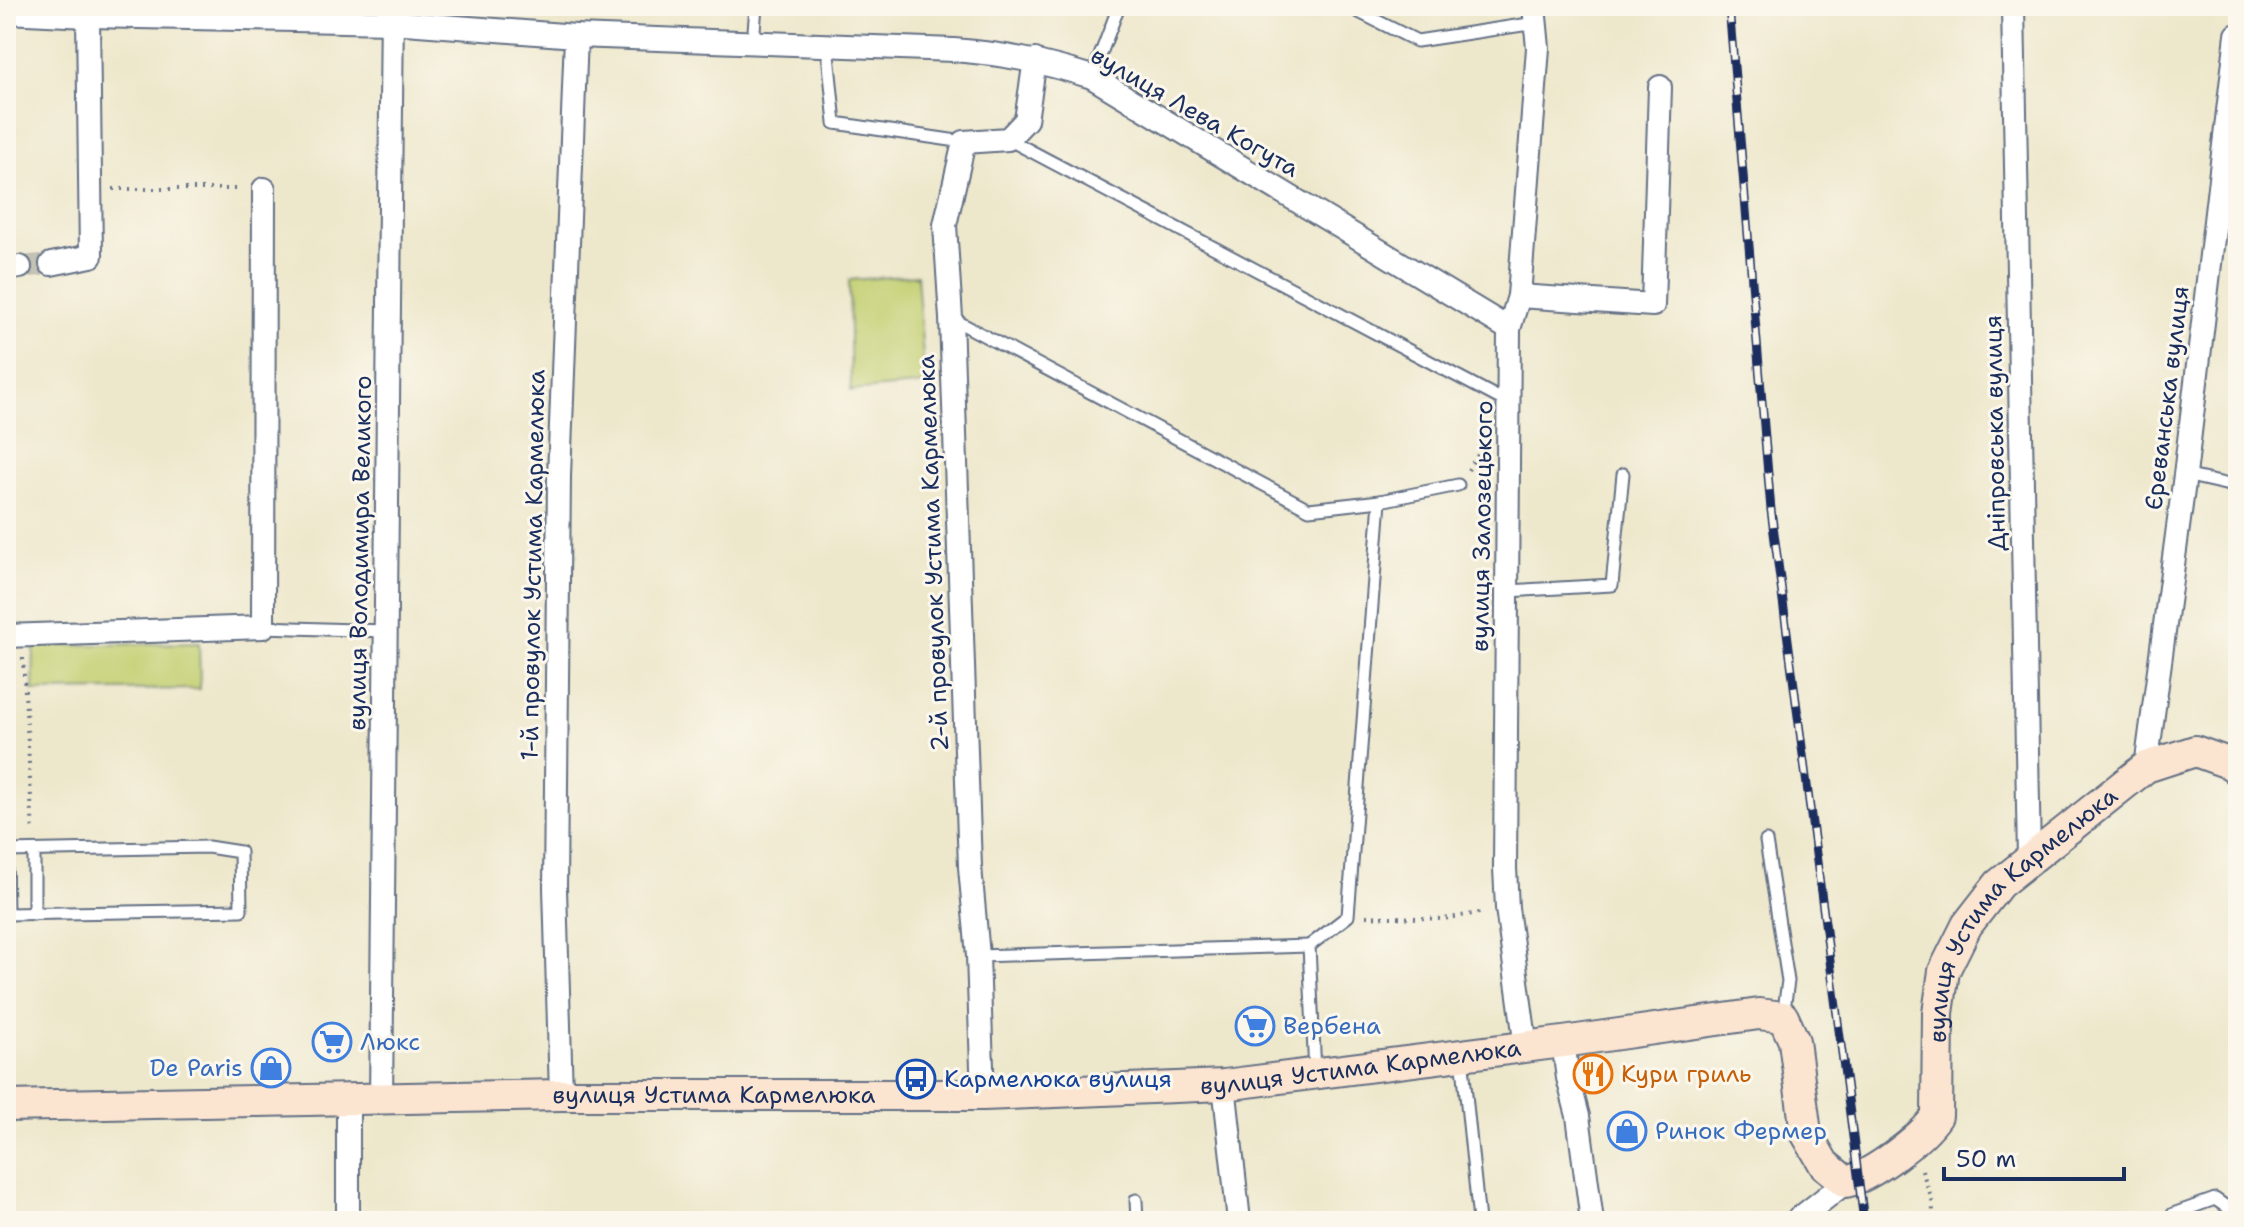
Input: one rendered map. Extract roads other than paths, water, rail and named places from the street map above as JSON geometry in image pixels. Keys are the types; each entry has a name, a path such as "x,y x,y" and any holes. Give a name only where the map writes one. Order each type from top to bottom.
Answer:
{"street":[{"name":"Дніпровська вулиця","path":"2013,6 2029,858"},
{"name":"вулиця Лева Когута","path":"6,12 88,16 392,14 576,36 827,44 1002,54 1035,60 1092,77 1509,329"},
{"name":"вулиця Володимира Великого","path":"381,1100 392,14"},
{"name":"вулиця Залозецького","path":"1526,1047 1507,908 1505,868 1511,404 1509,329 1519,296 1538,48 1535,15"},
{"path":"51,264 91,256 88,16"},
{"name":"Єреванська вулиця","path":"2146,767 2233,109 2237,35"},
{"name":"1-й провулок Устима Кармелюка","path":"561,1095 555,888 559,476 576,36"},
{"path":"964,142 1008,139 1026,120 1035,60"},
{"path":"1519,296 1653,305 1660,87"},
{"name":"2-й провулок Устима Кармелюка","path":"964,142 945,225 970,867 978,956 983,1095"},
{"path":"14,636 263,627 264,189"},
{"name":"вулиця Устима Кармелюка","path":"1846,1182 1859,1179 1912,1141 1929,1128 1937,1116 1938,1013 1944,971 1967,925 1999,884 2146,767 2195,751 2231,764 2238,770"},
{"name":"вулиця Устима Кармелюка","path":"6,1106 561,1095 983,1095 1224,1085 1462,1056 1759,1014 1783,1017"},
{"path":"1783,1017 1794,1041 1806,1133 1824,1164 1846,1182 1796,1221"},
{"path":"1563,1042 1578,1116 1592,1221"},
{"path":"1224,1085 1239,1221"},
{"path":"348,1100 348,1221"}],"lane":[{"path":"753,43 756,6"},
{"path":"1092,77 1119,6"},
{"path":"1347,6 1417,41 1535,15"},
{"path":"827,44 835,123 964,142"},
{"path":"1008,139 1511,404"},
{"path":"951,318 1309,509 1380,501 1458,485"},
{"path":"1507,591 1612,585 1623,474"},
{"path":"2185,475 2238,487"},
{"path":"978,956 1309,946 1348,916 1380,501"},
{"path":"263,627 385,631"},
{"path":"1766,841 1788,981 1783,1017"},
{"path":"208,847 240,852 241,910 6,914 6,851 208,847"},
{"path":"34,851 34,914"},
{"path":"1309,946 1315,1073"},
{"path":"1462,1056 1479,1221"},
{"path":"2168,1221 2173,1214 2215,1199 2238,1215"},
{"path":"1136,1200 1137,1221"}],"tunnel":[{"path":"20,267 51,264"}],"railway":[{"path":"1729,6 1771,510 1864,1221"}],"place":[{"name":"Вербена","path":"1255,1026"},
{"name":"Люкс","path":"332,1042"},
{"name":"De Paris","path":"271,1068"},
{"name":"Кури гриль","path":"1593,1074"},
{"name":"Кармелюка вулиця","path":"916,1079"},
{"name":"Ринок Фермер","path":"1627,1131"}]}
